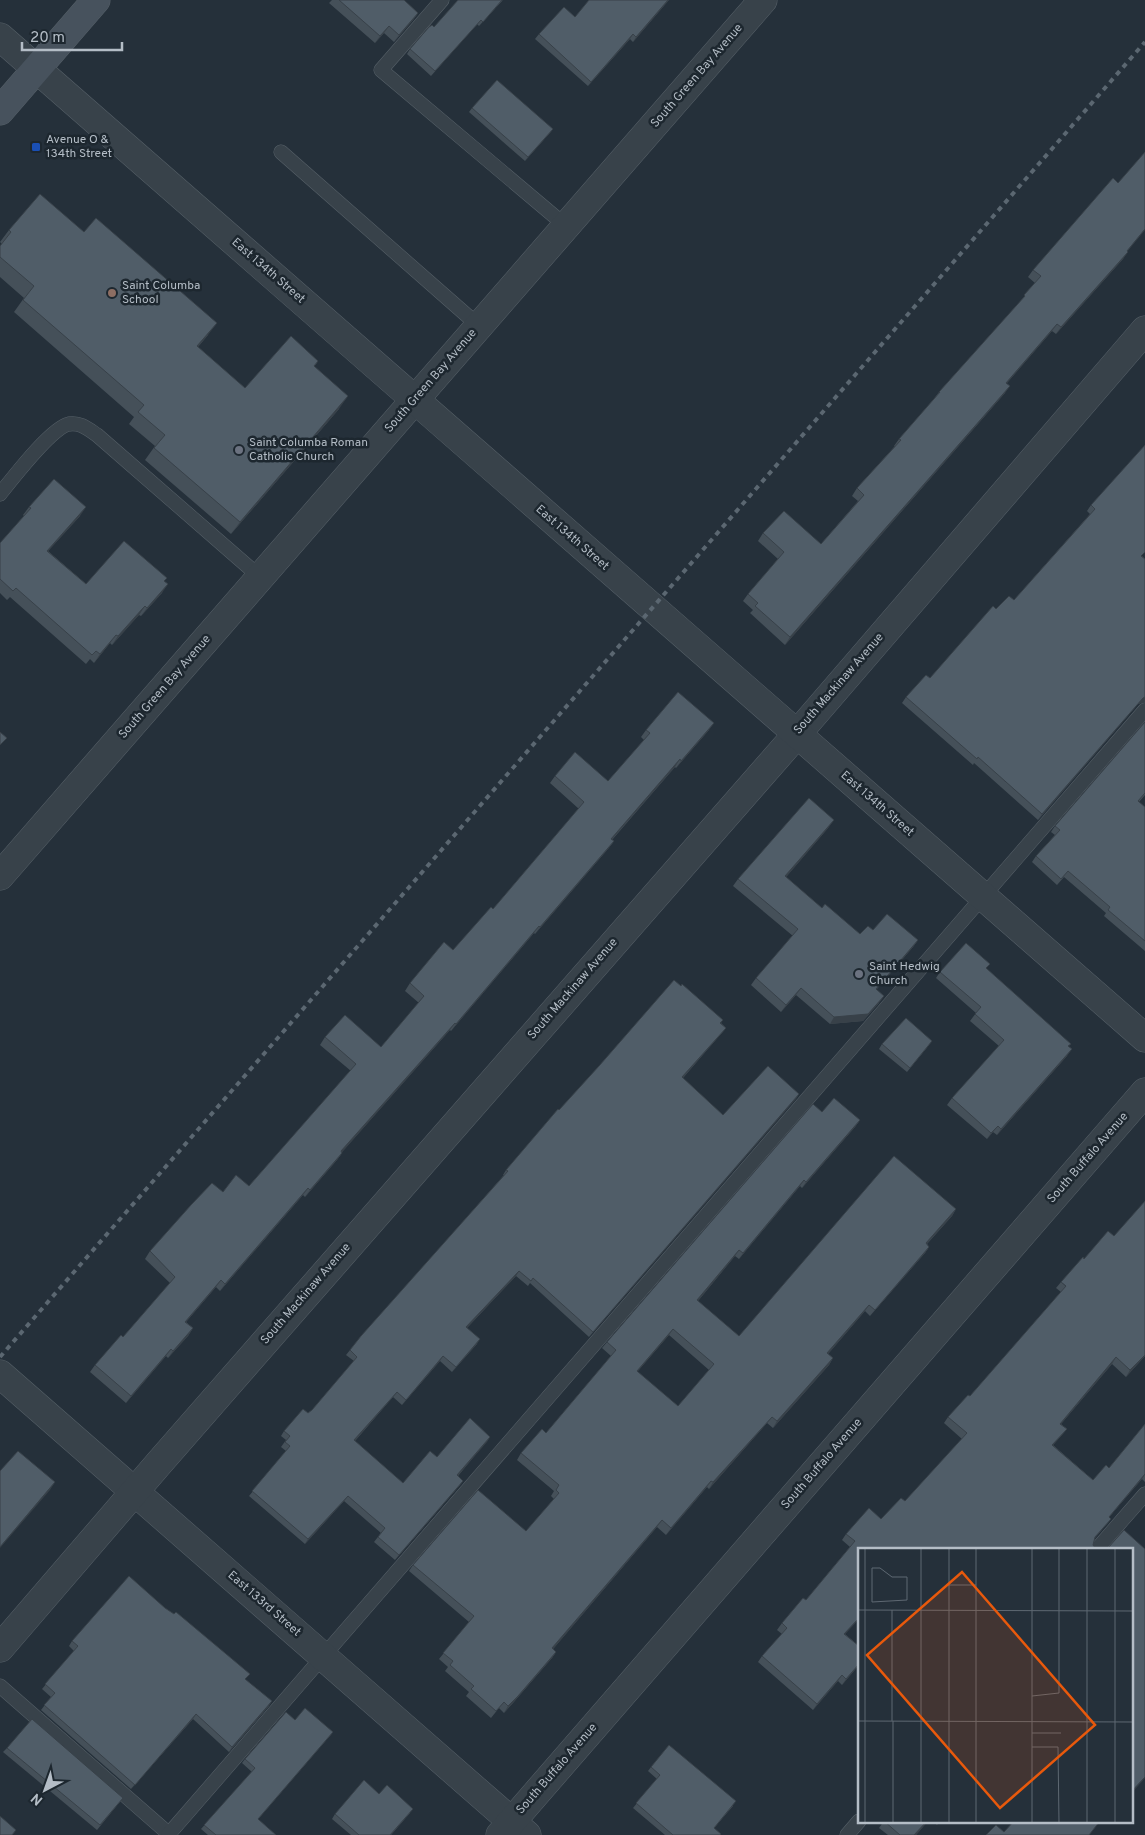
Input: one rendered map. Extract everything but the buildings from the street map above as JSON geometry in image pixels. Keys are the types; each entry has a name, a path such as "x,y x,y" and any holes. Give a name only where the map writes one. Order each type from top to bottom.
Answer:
{"main road":[{"path":"0,111 96,0"}],"street":[{"name":"South Green Bay Avenue","path":"0,876 763,0"},
{"name":"East 134th Street","path":"0,37 1145,1038"},
{"name":"South Mackinaw Avenue","path":"0,1648 134,1491 797,734 1145,330"},
{"name":"South Buffalo Avenue","path":"513,1831 1145,1092"},
{"name":"East 133rd Street","path":"0,1374 323,1656 513,1831"}],"lane":[{"path":"442,0 381,70 566,226"},
{"path":"281,152 479,326"},
{"path":"0,494 54,432 68,424 81,425 97,435 260,577"},
{"path":"0,1686 169,1834 1145,710"},
{"path":"1098,1548 1145,1494"},
{"path":"847,1835 858,1822"}],"railway":[{"path":"0,1357 1145,42"}],"place":[{"name":"Avenue O & 134th Street","path":"36,147"},
{"name":"Saint Columba School","path":"112,293"},
{"name":"Saint Columba Roman Catholic Church","path":"239,450"},
{"name":"Saint Hedwig Church","path":"859,974"}]}
